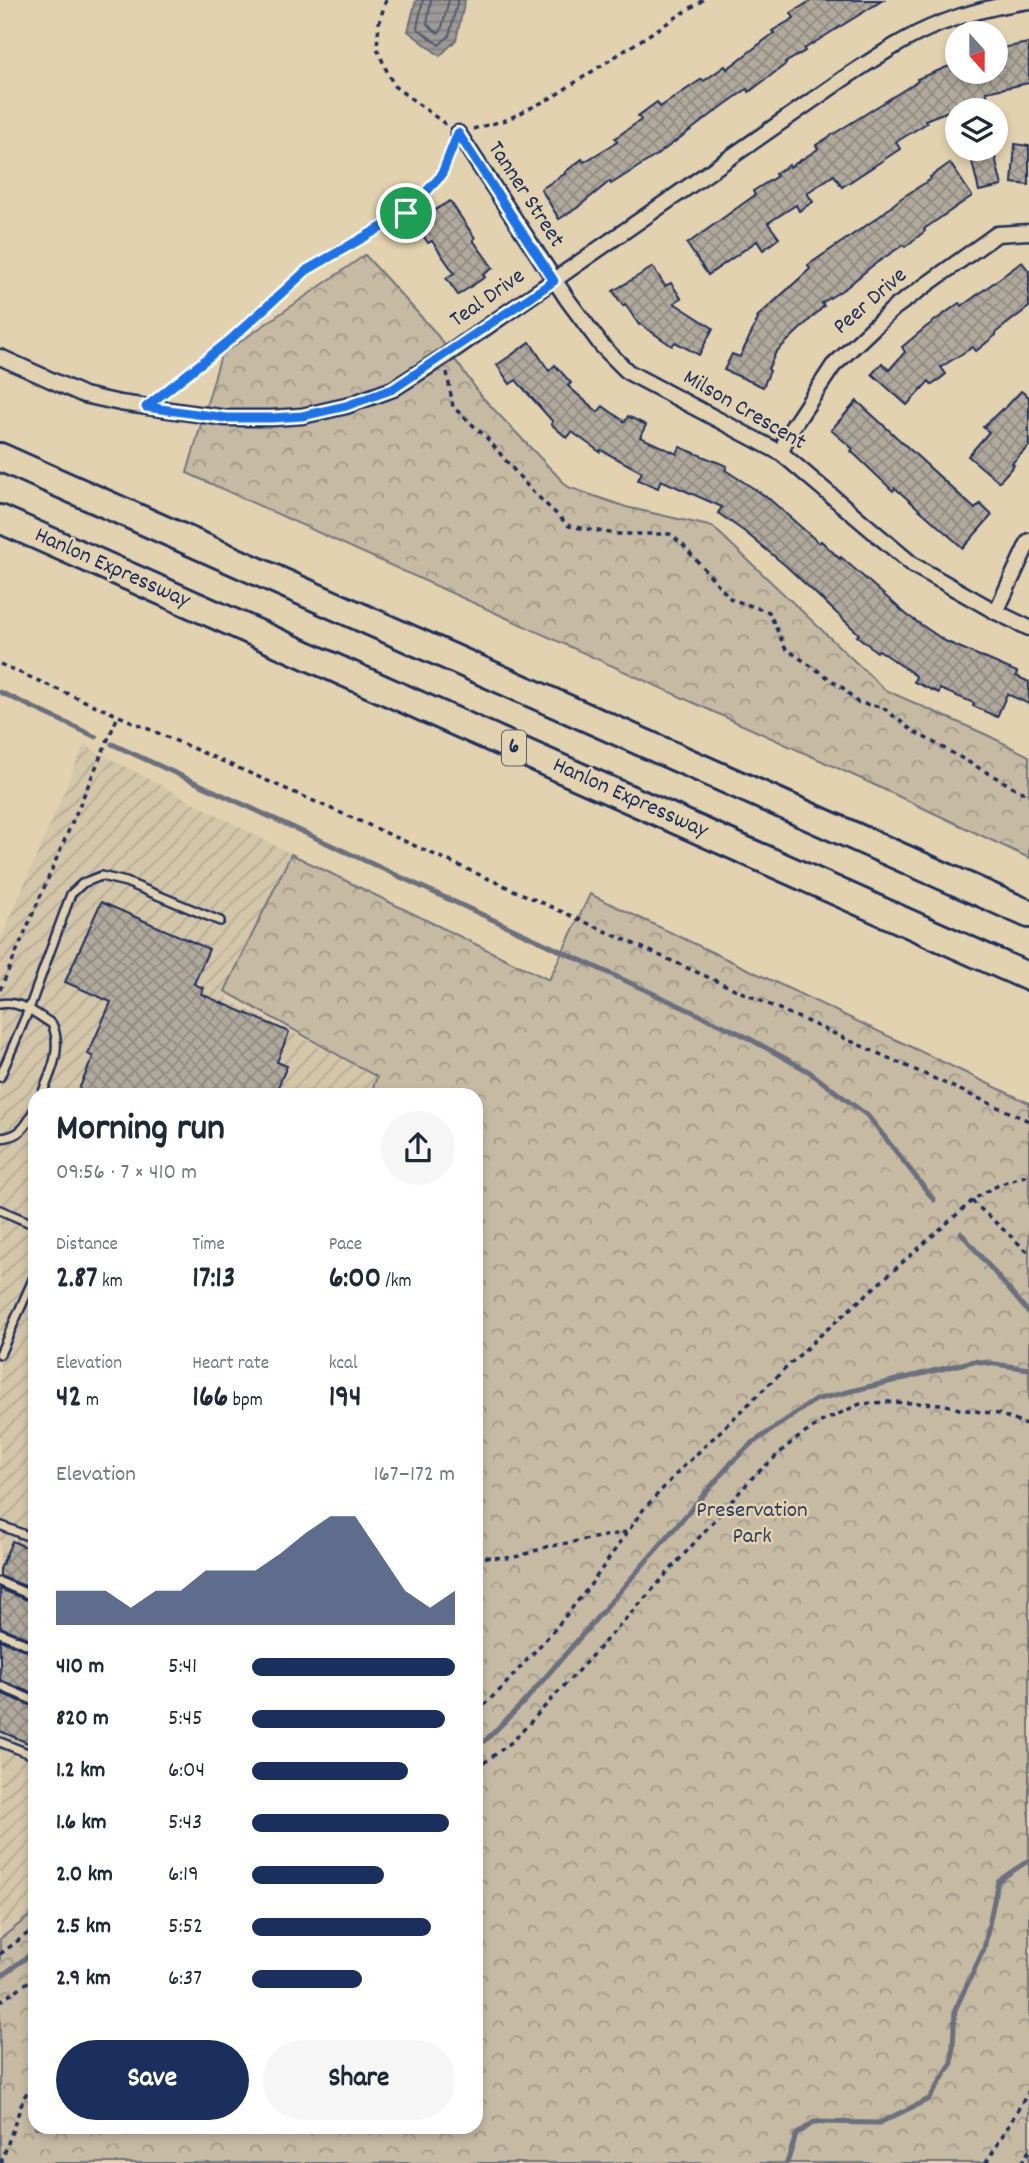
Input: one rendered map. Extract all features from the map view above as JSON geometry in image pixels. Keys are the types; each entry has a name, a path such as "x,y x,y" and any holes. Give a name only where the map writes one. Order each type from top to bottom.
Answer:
{"highway":[{"path":"0,457 1029,914"},
{"name":"Hanlon Expressway","path":"0,519 1029,977"}],"street":[{"name":"Teal Drive","path":"0,357 84,394 146,407 226,418 302,416 346,406 393,389 444,356 843,79 895,46 938,24 984,10 1029,1"},
{"name":"Tanner Street","path":"458,133 554,281"},
{"name":"Peer Drive","path":"782,453 788,435 833,366 894,308 997,234 1029,232"},
{"name":"Milson Crescent","path":"554,281 602,346 628,372 782,453 913,565 1029,628"},
{"path":"996,612 1029,541"}],"lane":[{"path":"0,1077 29,1009 71,894 83,883 101,876 125,882 220,921"},
{"path":"0,1004 14,1004 29,1009 52,1024 58,1043 44,1088"},
{"path":"0,1138 15,1136 28,1124"},
{"path":"0,1210 28,1222"},
{"path":"0,1354 28,1291"},
{"path":"0,1527 2,1525 28,1536"},
{"path":"0,1582 28,1594"},
{"path":"0,1633 28,1645"},
{"path":"0,1686 28,1698"},
{"path":"0,1742 28,1753"}],"path":[{"path":"386,0 379,23 377,48 389,77 394,86 458,133"},
{"path":"458,133 506,120 551,98 703,0"},
{"path":"146,407 229,341 307,270 406,213 441,176 458,133"},
{"path":"444,356 453,407 486,436 530,489 569,526 616,534 670,534 731,599 769,612 785,648 843,688 858,703 882,706 914,731 1022,792 1029,791"},
{"path":"0,664 1029,1121"},
{"path":"0,990 118,716"},
{"path":"483,1706 554,1630 661,1491 766,1386 972,1201 1003,1182 1029,1175"},
{"path":"972,1201 1029,1253"},
{"path":"483,1764 513,1741 753,1477 792,1442 821,1422 860,1404 887,1402 943,1404 999,1415 1029,1426"},
{"path":"483,1557 520,1556 546,1547 628,1531"},
{"path":"0,1954 28,1933"},
{"path":"0,2002 28,1982"},
{"path":"986,2163 1029,2091"},
{"path":"1,2163 28,2092"},
{"path":"1021,2163 1029,2151"}],"shaded area":[{"path":"84,745 291,854 227,999 378,1077 373,1088 28,1088 28,1917 0,1939 0,941"}],"green space":[{"path":"365,255 434,331 483,398 568,487 626,507 713,527 885,690 1029,756 1029,858 866,781 187,473 221,355"},
{"name":"Preservation Park","path":"291,854 549,980 590,894 1029,1103 1029,2163 0,2163 0,1939 28,1917 28,2134 483,2134 483,1088 373,1088 377,1077 225,991"}],"water":[{"path":"416,0 465,0 456,40 440,56 408,31"}],"building":[{"path":"812,0 883,0 804,49 805,51 785,63 749,92 747,89 657,155 611,184 610,181 559,219 541,189 582,159 584,162 617,142 615,138 641,120 638,116 657,102 660,107 702,79 704,81 725,66 727,69 774,33 772,31 794,18 791,13"},
{"path":"1029,43 1029,83 986,92 988,98 945,98 945,112 925,120 927,123 896,142 900,149 842,187 834,175 807,193 813,202 799,211 796,205 768,223 779,238 763,250 757,241 708,275 687,244 755,195 753,191 777,176 775,174 818,149 816,145 918,81 917,79 945,68 945,84 1008,84 1008,47"},
{"path":"1015,144 1029,146 1029,185 1012,183"},
{"path":"972,161 996,161 1002,186 979,191"},
{"path":"950,163 972,196 924,229 925,231 905,247 903,245 822,303 824,306 776,352 763,387 724,370 732,354 740,357 757,317 810,269 808,265 880,216"},
{"path":"450,201 493,268 483,275 485,277 458,295 446,278 454,273 432,241 428,243 419,229 427,224 422,218"},
{"path":"1022,262 1029,271 1029,307 976,351 973,347 941,367 946,374 932,385 929,381 907,405 872,374 882,363 889,370 905,352 902,347 926,327 959,303 962,306"},
{"path":"653,267 665,286 671,283 681,298 674,303 713,328 699,355 675,342 672,346 639,325 613,291"},
{"path":"530,342 549,371 555,365 571,383 568,386 598,412 603,406 625,422 628,416 646,425 640,437 677,454 680,447 727,466 725,470 767,497 907,615 945,641 1017,672 1016,676 1029,682 1029,704 1007,694 997,717 973,706 974,703 940,689 939,693 914,682 916,676 857,636 859,634 786,566 718,513 722,507 661,480 658,488 638,480 642,472 601,450 600,452 572,432 567,438 551,424 553,422 516,380 510,384 497,365"},
{"path":"1021,391 1029,397 1029,446 1012,463 1014,465 999,482 968,456 989,432 983,427"},
{"path":"857,401 975,509 980,504 992,515 963,548 895,488 893,491 831,430"},
{"path":"101,902 209,949 194,984 203,988 201,994 289,1032 277,1062 287,1066 277,1088 79,1088 93,1057 88,1054 111,1002 65,982"},
{"path":"12,1541 28,1548 28,1587 0,1576 0,1569"},
{"path":"0,1589 28,1600 28,1638 0,1627"},
{"path":"0,1640 28,1651 28,1691 0,1680"},
{"path":"0,1693 28,1704 28,1743 0,1731"}],"waterway":[{"path":"0,692 96,737"},
{"path":"112,744 741,1034 808,1071 868,1116 934,1200"},
{"path":"961,1233 1029,1313"},
{"path":"483,1742 524,1702 733,1461 751,1444 815,1400 974,1361 1029,1369"},
{"path":"787,2163 796,2135 814,2122 879,2123 929,2099 952,2063 955,2010 984,1949 998,1881 1029,1860"},
{"path":"0,1977 28,1956"}],"route":[{"path":"458,133 554,281 393,389 346,406 302,416 272,418 226,418 146,407 229,341 307,270 406,213 441,176 458,133"}]}
